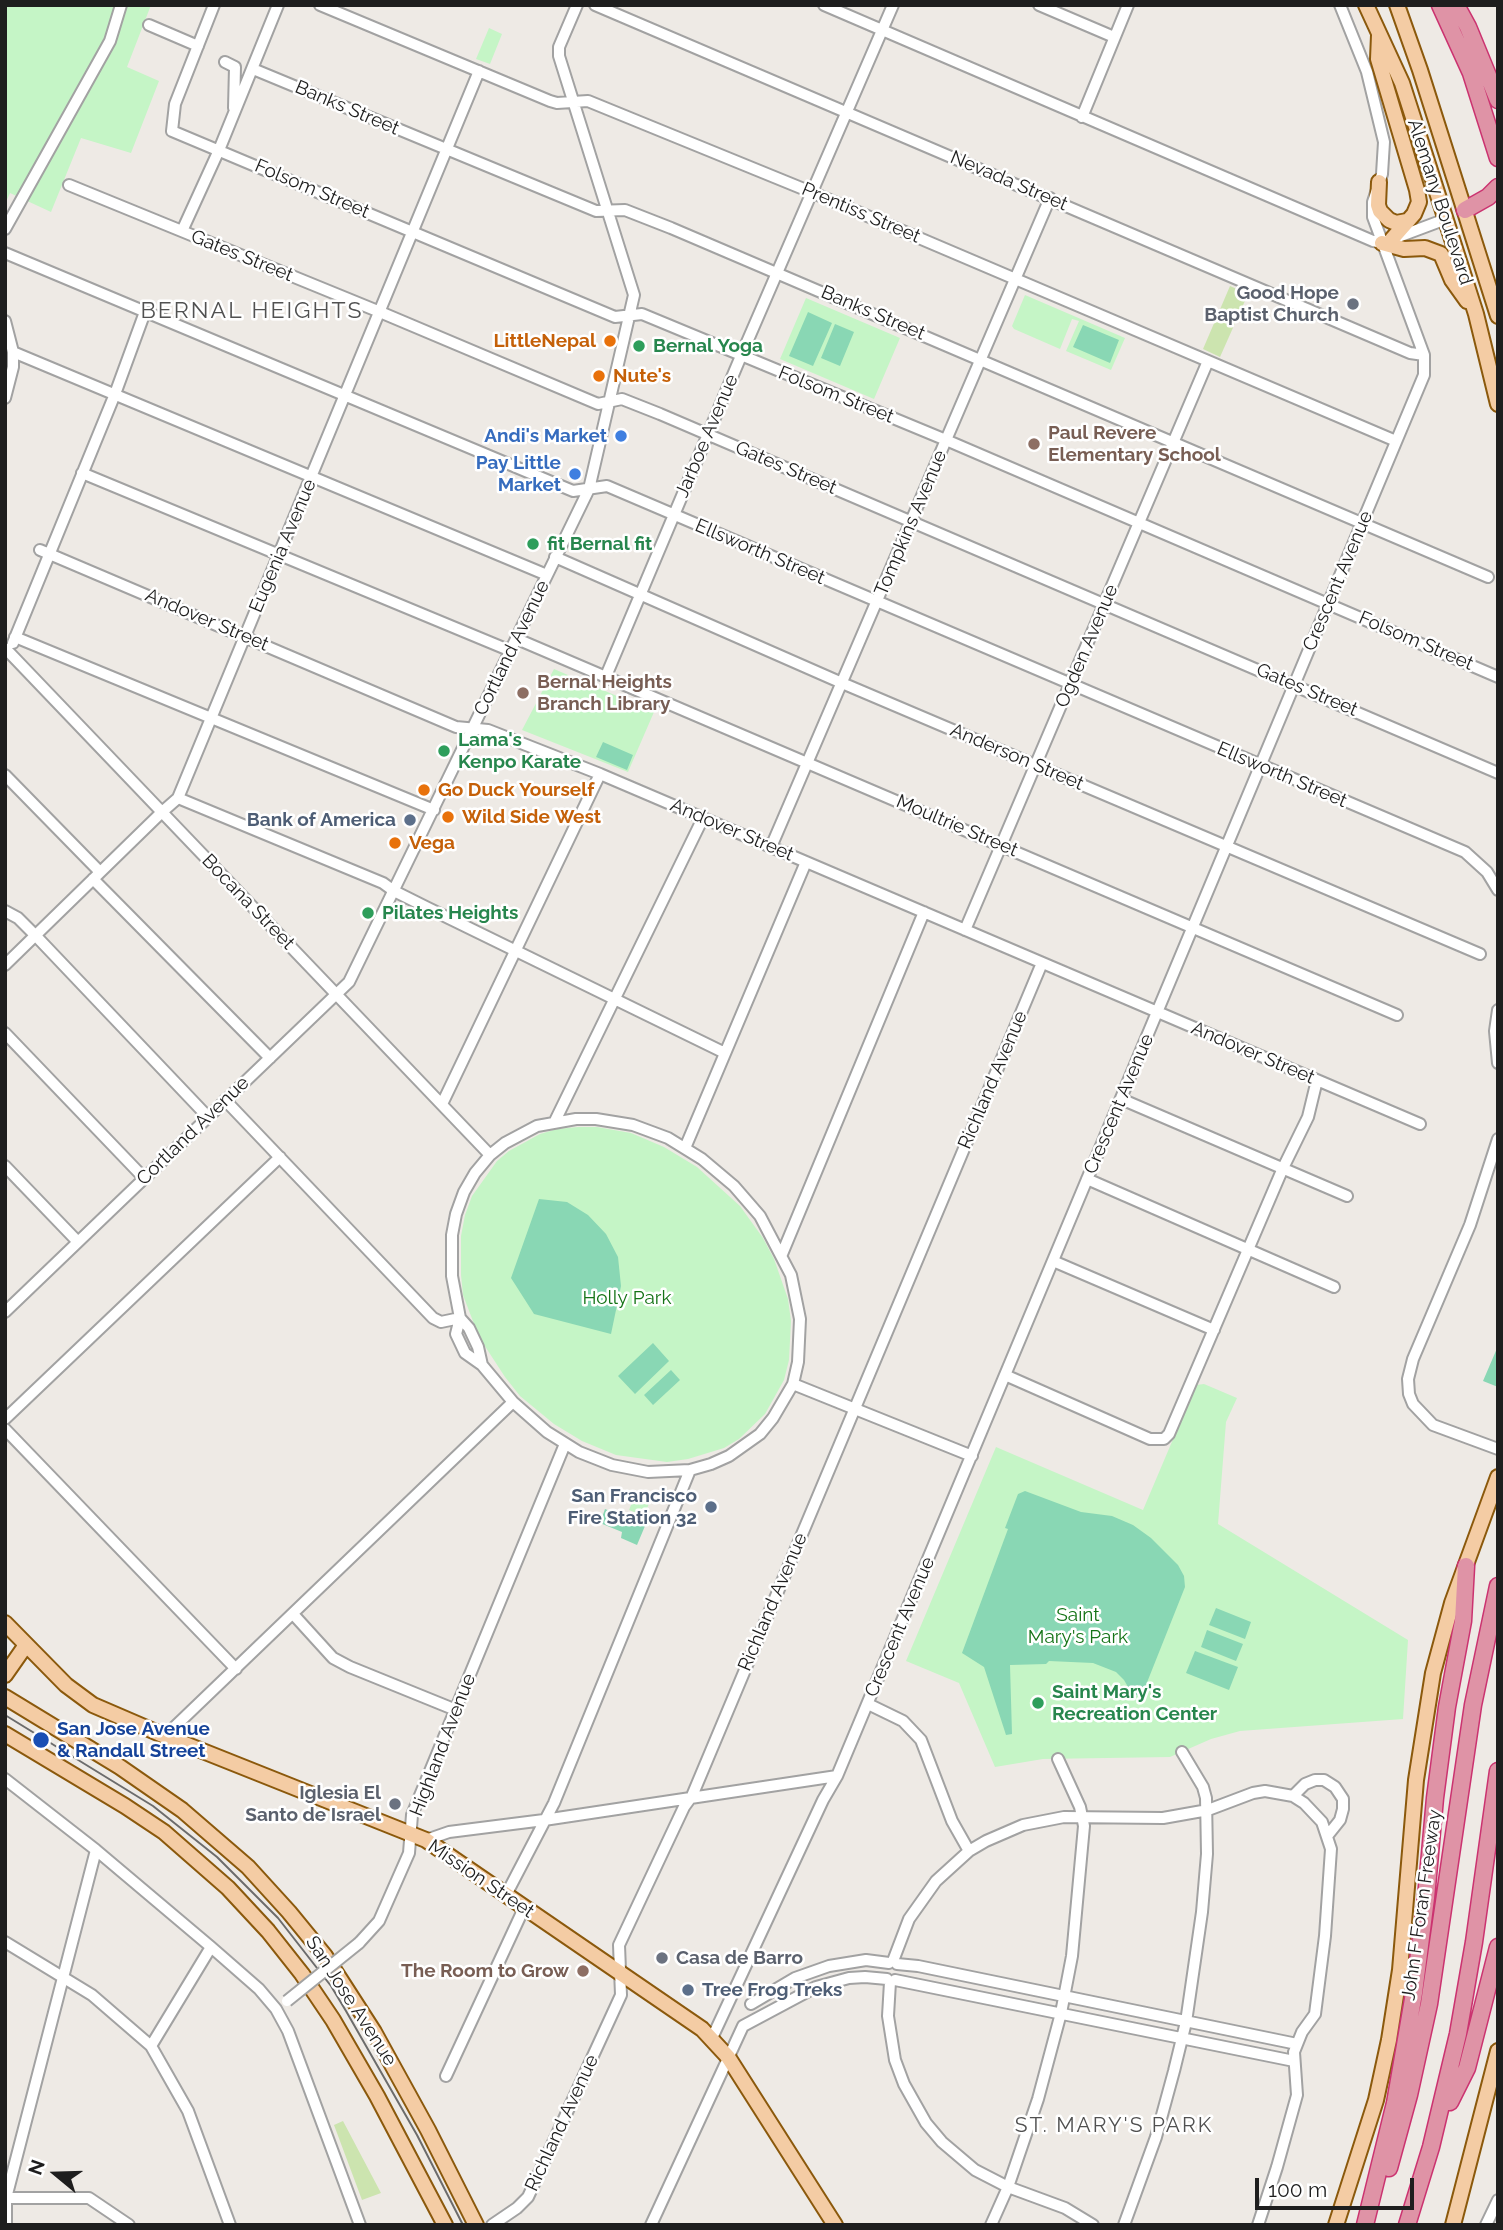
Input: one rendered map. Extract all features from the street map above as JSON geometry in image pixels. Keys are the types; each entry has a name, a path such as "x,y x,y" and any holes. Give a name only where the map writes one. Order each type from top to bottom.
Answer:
{"highway":[{"path":"1440,5 1498,100"},
{"path":"1455,5 1468,27 1498,158"},
{"path":"1465,211 1488,197 1498,187"},
{"path":"1365,2225 1395,2103 1414,1993 1435,1798 1447,1707 1463,1621 1466,1566"},
{"name":"John F Foran Freeway","path":"1370,2225 1397,2140 1425,2027 1439,1947 1472,1705 1498,1586"},
{"path":"1407,2225 1449,2079 1467,1988 1498,1771"},
{"path":"1436,2130 1467,2068 1498,1947"}],"main road":[{"name":"Alemany Boulevard","path":"1366,5 1402,83 1476,314 1498,404"},
{"name":"Alemany Boulevard","path":"1397,5 1498,316"},
{"path":"1379,30 1378,59 1418,190 1419,202 1414,214 1387,241 1404,249 1425,248 1441,254 1452,280 1476,314"},
{"path":"1379,182 1380,211 1396,223 1407,221"},
{"path":"1446,219 1465,211"},
{"path":"1336,2225 1383,2072 1395,2006 1416,1780 1426,1709 1442,1637 1498,1477"},
{"name":"Mission Street","path":"7,1631 26,1644 66,1685 93,1705 426,1840 712,2038 728,2057 835,2225"},
{"path":"5,1675 26,1644"},
{"name":"San Jose Avenue","path":"5,1697 120,1767 182,1810 248,1867 283,1904 325,1956 369,2023 409,2094 476,2225"},
{"name":"San Jose Avenue","path":"5,1734 164,1832 228,1888 268,1931 333,2020 444,2225"},
{"path":"1454,2225 1498,2051"},
{"path":"1328,2225 1365,2134"}],"street":[{"path":"5,229 110,41 121,5"},
{"path":"149,25 198,46 214,5"},
{"path":"271,5 273,21"},
{"path":"182,231 219,150 278,5"},
{"name":"Prentiss Street","path":"320,5 557,103 588,101 811,192 1396,441"},
{"name":"Cortland Avenue","path":"5,1312 337,995 352,976 589,489 634,295 558,52 577,5"},
{"name":"Nevada Street","path":"595,5 1409,354 1424,355"},
{"path":"824,5 1373,241 1387,241 1446,219"},
{"name":"Jarboe Avenue","path":"606,676 893,5"},
{"path":"1039,5 1114,37"},
{"path":"1082,117 1128,5"},
{"path":"1340,5 1367,72 1384,142 1384,158 1373,202 1373,217 1387,241 1424,355"},
{"name":"Folsom Street","path":"198,46 175,104 172,131 615,317 642,314 946,440 1498,677"},
{"path":"225,62 235,66 234,114"},
{"name":"Banks Street","path":"253,69 596,211 625,210 981,359 1488,577"},
{"name":"Eugenia Avenue","path":"5,965 178,798 479,71"},
{"name":"Gates Street","path":"69,185 598,404 622,399 1498,773"},
{"name":"Tompkins Avenue","path":"771,847 1050,198"},
{"name":"Ellsworth Street","path":"5,253 573,491 607,486 1465,852 1487,872 1498,890"},
{"path":"7,650 15,637 45,552 115,394 145,312"},
{"path":"5,321 13,352 13,367 5,398"},
{"path":"13,352 547,575"},
{"name":"Crescent Avenue","path":"712,2038 823,1800 838,1776 1424,375 1424,355"},
{"name":"Ogden Avenue","path":"965,930 1208,361"},
{"path":"82,473 511,652"},
{"name":"Andover Street","path":"45,552 456,727 488,730 600,774 1420,1124"},
{"name":"Anderson Street","path":"555,557 842,683 1480,954"},
{"path":"15,637 434,810"},
{"name":"Moultrie Street","path":"517,639 1396,1015"},
{"name":"Bocana Street","path":"7,650 490,1155"},
{"path":"442,1104 600,774"},
{"path":"5,775 270,1058"},
{"path":"178,798 383,883 394,891 725,1053"},
{"path":"555,1121 703,818"},
{"path":"685,1148 806,862"},
{"path":"5,911 18,918 35,935 208,1117"},
{"path":"782,1254 924,912"},
{"name":"Richland Avenue","path":"492,2225 524,2202 531,2190 621,1995 620,1945 691,1797 1042,962"},
{"path":"1498,1010 1498,1063"},
{"path":"5,1033 144,1178"},
{"path":"1005,1375 1150,1439 1164,1439 1172,1428 1283,1168 1308,1117 1317,1080"},
{"path":"1121,1098 1347,1196"},
{"path":"225,1100 433,1318 441,1322 460,1318"},
{"path":"596,1119 633,1125 685,1148 718,1171 747,1200 782,1254 797,1297 800,1319 801,1341 793,1384 773,1418 744,1446 711,1464 668,1473 629,1469 595,1459 565,1444 529,1417 482,1365 478,1347 469,1328 460,1318 452,1276 452,1235 456,1213 475,1173 490,1155 520,1133 555,1121 596,1119"},
{"path":"1497,1143 1470,1225 1413,1359 1408,1379 1413,1404 1433,1424 1498,1449"},
{"path":"5,1419 279,1157"},
{"path":"5,1166 78,1242"},
{"path":"1087,1179 1334,1287"},
{"path":"1053,1261 1214,1329"},
{"path":"793,1384 972,1456"},
{"path":"164,1736 513,1402"},
{"path":"5,1430 236,1669"},
{"name":"Highland Avenue","path":"276,2009 359,1943 379,1921 409,1853 412,1815 565,1444"},
{"path":"506,1895 554,1803 690,1470"},
{"path":"293,1614 333,1658 456,1710"},
{"path":"868,1704 902,1721 920,1740 952,1821 969,1851"},
{"path":"1124,2225 1156,2137 1186,2022 1205,1883 1208,1810 1203,1787 1182,1752"},
{"path":"991,2225 1008,2187 1038,2099 1061,2013 1077,1910 1083,1817 1058,1759"},
{"path":"426,1840 449,1832 838,1776"},
{"path":"5,1779 96,1850 211,1947 259,1989 276,2009 288,2031 360,2225"},
{"path":"1293,1796 1306,1784 1320,1780 1332,1784 1339,1791 1343,1800 1342,1815 1328,1835"},
{"path":"1094,2225 1057,2205 1008,2187 975,2170 926,2123 899,2072 890,2037 888,1996 891,1980 886,1970 893,1963 905,1929 921,1899 952,1864 986,1840 1043,1820 1083,1817 1163,1818 1208,1810 1265,1791 1293,1796 1314,1811 1328,1835 1331,1849 1315,2014 1297,2044 1294,2060 1297,2095 1278,2168 1258,2225"},
{"path":"6,2225 6,2198 96,1850"},
{"path":"446,2076 524,1908"},
{"path":"5,1942 92,1995 152,2046 188,2111 230,2225"},
{"path":"152,2046 211,1947"},
{"path":"751,2004 795,1978 829,1966 866,1960 893,1963 1297,2044"},
{"path":"651,2225 743,2026 801,1994 833,1982 865,1977 891,1980 1294,2060"},
{"path":"733,1996 769,2012"},
{"path":"6,2198 89,2198 129,2225"},
{"path":"1486,2225 1498,2200"}],"green space":[{"path":"5,5 151,5 127,67 159,81 131,153 81,138 51,212 10,193 5,204"},
{"path":"489,28 502,34 490,64 476,59"},
{"path":"1230,286 1248,294 1220,357 1203,349"},
{"path":"1025,295 1125,338 1111,370 1066,351 1079,321 1072,319 1060,349 1014,329 1012,326"},
{"path":"806,298 900,338 874,399 780,359"},
{"path":"808,312 832,323 813,366 789,356"},
{"path":"835,324 854,332 840,366 821,358"},
{"path":"1083,325 1119,340 1110,363 1073,347"},
{"path":"554,669 654,712 628,772 522,730"},
{"path":"603,742 633,755 627,770 596,757"},
{"name":"Holly Park","path":"578,1127 597,1127 631,1133 664,1147 697,1167 740,1206 774,1259 788,1299 791,1321 789,1360 784,1380 765,1414 739,1439 724,1448 667,1462 616,1455 582,1441 554,1424 520,1396 479,1337 463,1295 461,1275 461,1236 472,1196 497,1161 509,1151 540,1134"},
{"path":"539,1199 567,1202 588,1215 606,1234 618,1257 621,1286 611,1334 534,1314 511,1278"},
{"path":"653,1343 669,1361 635,1394 618,1376"},
{"path":"1498,1346 1498,1387 1483,1381"},
{"path":"671,1370 680,1380 653,1405 644,1395"},
{"name":"Saint Mary's Park","path":"1204,1384 1237,1398 1226,1422 1218,1524 1408,1640 1403,1719 1240,1731 1211,1739 1170,1757 1043,1759 995,1767 959,1683 906,1661 996,1447 1143,1510 1196,1385"},
{"path":"1025,1491 1081,1512 1112,1516 1133,1525 1151,1538 1178,1565 1184,1576 1185,1587 1142,1695 1131,1692 1116,1672 1093,1663 1049,1661 1046,1664 1010,1665 1012,1734 1006,1735 984,1667 962,1653 1008,1529 1005,1528 1018,1494"},
{"path":"635,1495 650,1501 644,1516 629,1510"},
{"path":"605,1509 645,1526 637,1545 621,1538 622,1532 600,1523"},
{"path":"1216,1608 1251,1622 1245,1639 1209,1625"},
{"path":"1207,1630 1243,1644 1236,1661 1201,1647"},
{"path":"1195,1651 1238,1667 1229,1690 1186,1673"},
{"path":"343,2121 381,2193 362,2200 334,2125"}],"tram line":[{"path":"5,1715 153,1806 217,1857 278,1918 331,1986 417,2135 463,2225"}],"place":[{"name":"Good Hope Baptist Church","path":"1353,304"},
{"name":"LittleNepal","path":"610,341"},
{"name":"Bernal Yoga","path":"639,346"},
{"name":"Nute's","path":"599,376"},
{"name":"Andi's Market","path":"621,436"},
{"name":"Paul Revere Elementary School","path":"1034,444"},
{"name":"Pay Little Market","path":"575,474"},
{"name":"fit Bernal fit","path":"533,544"},
{"name":"Bernal Heights Branch Library","path":"523,693"},
{"name":"Lama's Kenpo Karate","path":"444,751"},
{"name":"Go Duck Yourself","path":"424,790"},
{"name":"Wild Side West","path":"448,817"},
{"name":"Bank of America","path":"410,820"},
{"name":"Vega","path":"395,843"},
{"name":"Pilates Heights","path":"368,913"},
{"name":"San Francisco Fire Station 32","path":"711,1507"},
{"name":"Saint Mary's Recreation Center","path":"1038,1703"},
{"name":"San Jose Avenue & Randall Street","path":"41,1740"},
{"name":"Iglesia El Santo de Israel","path":"395,1804"},
{"name":"Casa de Barro","path":"662,1958"},
{"name":"The Room to Grow","path":"583,1971"},
{"name":"Tree Frog Treks","path":"688,1990"}],"district":[{"name":"BERNAL HEIGHTS","path":"252,311"},
{"name":"ST. MARY'S PARK","path":"1114,2126"}]}
